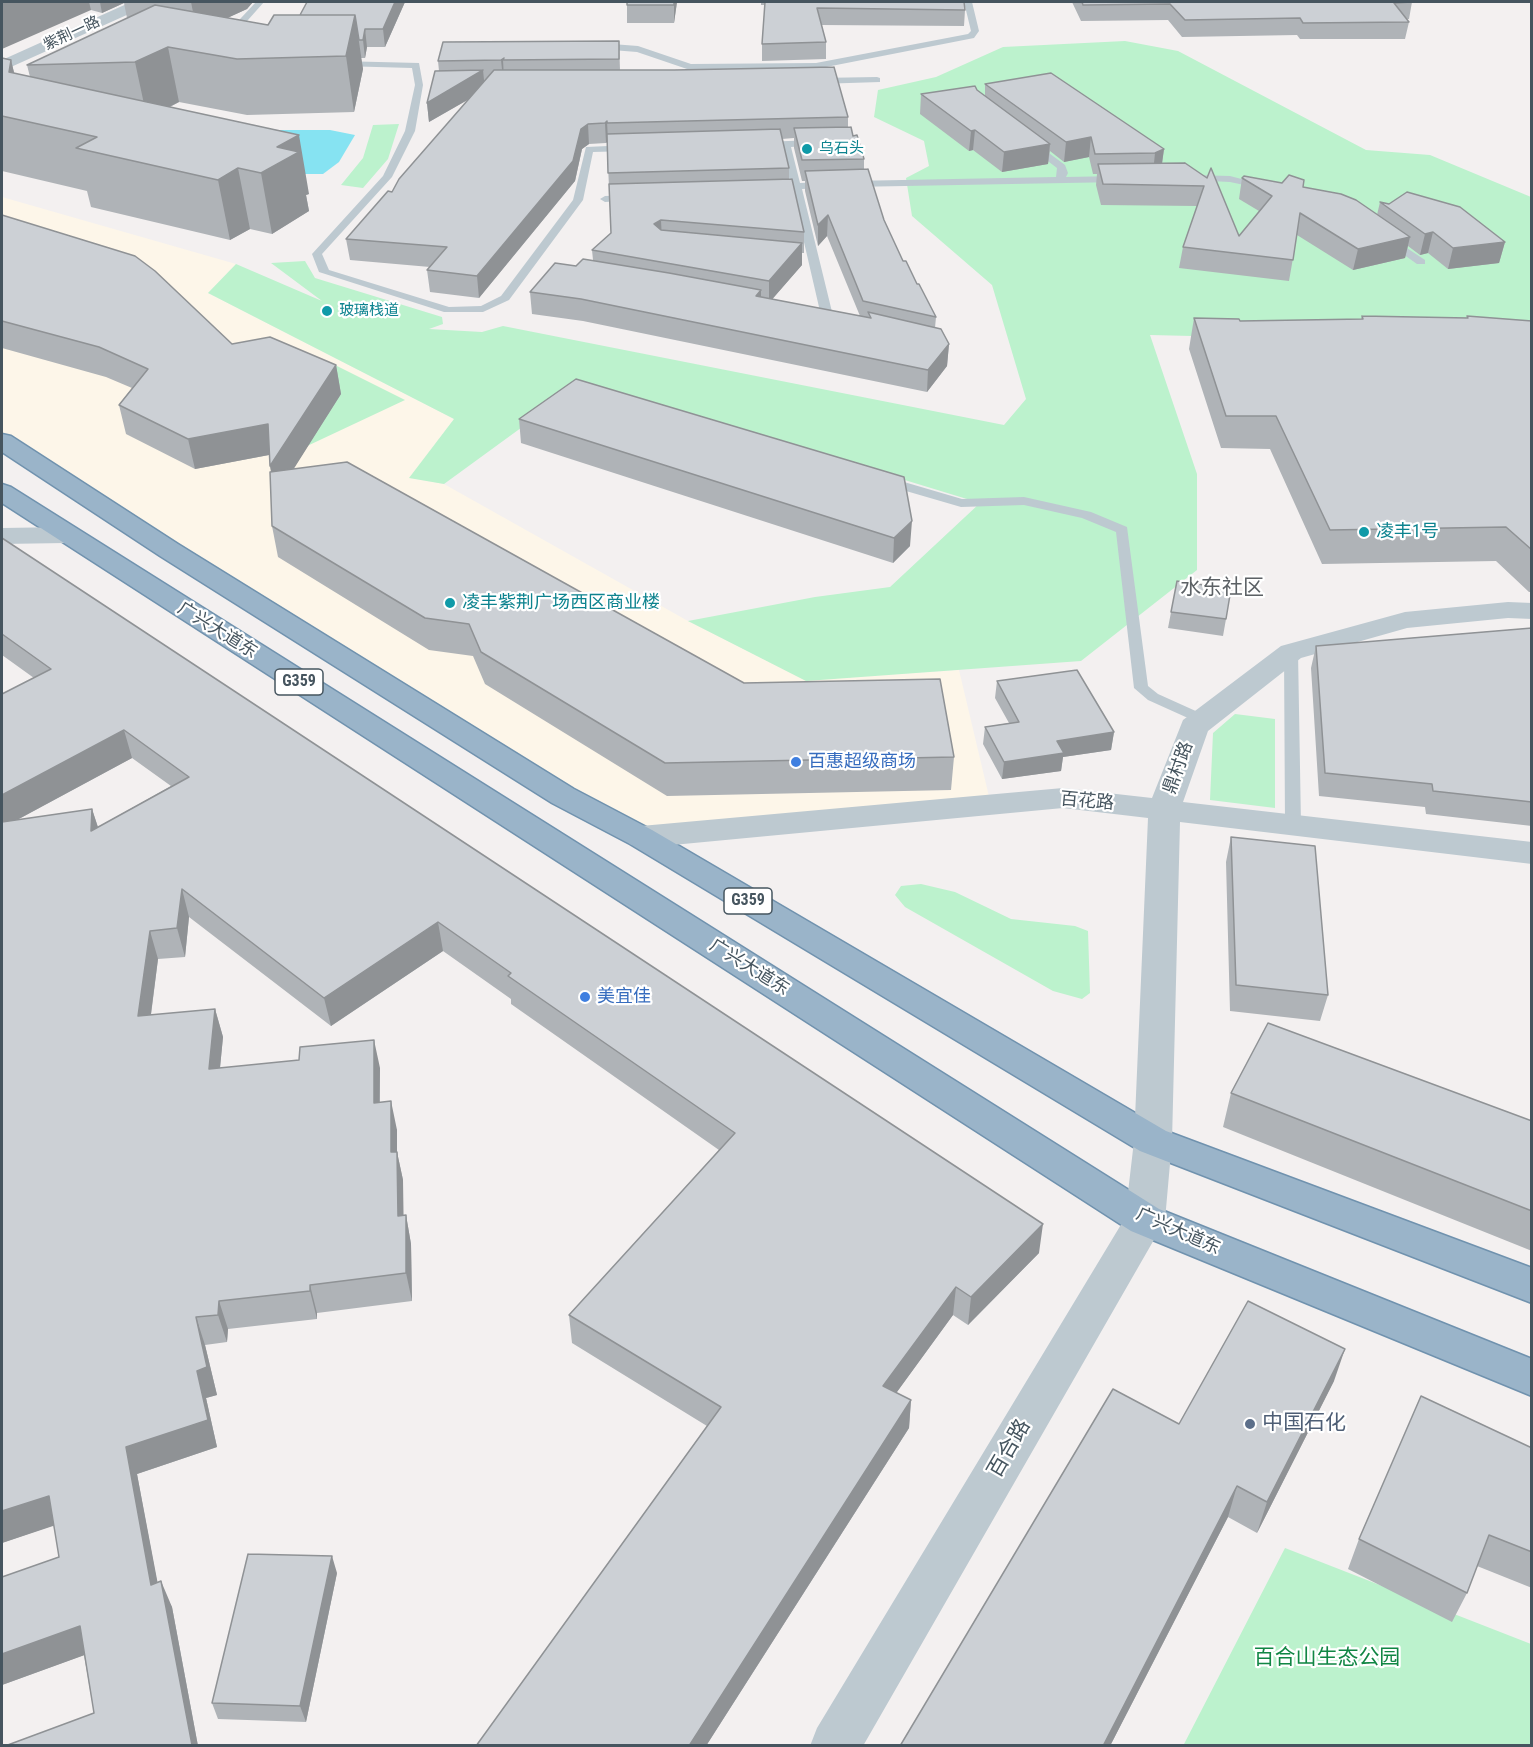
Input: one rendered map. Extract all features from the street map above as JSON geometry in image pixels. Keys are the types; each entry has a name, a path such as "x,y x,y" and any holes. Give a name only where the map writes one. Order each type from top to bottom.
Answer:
{"highway":[{"name":"G359","path":"2,441 169,550 563,796 641,837 1153,1142 1532,1286"},
{"name":"广兴大道东","path":"2,492 66,535 1145,1220 1532,1378"}],"street":[{"name":"紫荆一路","path":"2,66 143,2"},
{"path":"2,536 66,535"},
{"name":"鼎村路","path":"1153,1142 1164,810 1194,727 1292,652 1405,620 1508,610 1532,611"},
{"name":"百花路","path":"641,837 1062,798 1532,853"},
{"name":"百合路","path":"835,1746 1145,1220 1153,1142"}],"lane":[{"path":"223,43 260,2"},
{"path":"589,46 623,46 638,49 690,67 816,66 971,36 975,31 968,2"},
{"path":"328,63 416,65 419,85 410,131 387,177 316,254 324,272 448,310 483,309 505,298 578,200 589,149 636,148"},
{"path":"806,81 877,81"},
{"path":"419,85 431,85"},
{"path":"1025,140 1062,167 1063,173 1059,180"},
{"path":"752,145 831,143"},
{"path":"786,144 808,259 829,320"},
{"path":"1180,178 1230,179 1270,187"},
{"path":"843,185 1131,179"},
{"path":"794,192 831,185"},
{"path":"605,199 639,198"},
{"path":"1384,236 1421,262"},
{"path":"870,476 961,503 1024,501 1086,515 1122,530 1141,688 1153,697 1204,720"},
{"path":"1292,652 1293,825"}],"shaded area":[{"path":"2,197 236,264 208,293 454,419 410,478 444,484 688,621 805,680 959,670 991,805 641,837 169,550 2,441"}],"green space":[{"path":"1125,41 1178,51 1366,150 1430,155 1531,197 1531,344 1150,335 1197,474 1197,570 1081,661 806,681 688,621 815,597 890,587 980,503 584,382 444,484 409,478 454,419 208,293 236,264 322,301 271,263 305,261 315,278 442,317 443,324 429,329 482,332 503,326 1004,425 1026,399 992,285 912,216 906,178 929,166 924,141 874,117 878,90 936,77 1003,47"},
{"path":"399,124 388,159 363,188 341,185 363,158 373,125"},
{"path":"331,363 405,400 305,447 231,407"},
{"path":"1235,714 1275,719 1275,808 1210,800 1213,733"},
{"path":"921,884 955,892 1011,919 1075,926 1088,931 1090,993 1082,999 1053,991 905,907 895,895 901,886"},
{"name":"百合山生态公园","path":"1285,1548 1531,1644 1531,1745 1183,1746"}],"water":[{"path":"237,130 330,130 355,135 339,162 323,174 303,174"}],"building":[{"path":"307,2 395,2 383,29 365,29 363,40 359,40 355,15 300,15"},
{"path":"627,2 674,2 674,5 627,5"},
{"path":"765,2 964,2 965,10 817,8 826,42 762,44"},
{"path":"1082,2 1412,2 1394,3 1409,22 1303,23 1300,18 1185,20 1170,4 1083,5"},
{"path":"155,5 268,25 274,15 355,15 346,56 237,59 168,47 135,62 27,65"},
{"path":"619,41 619,59 503,60 504,58 501,60 438,61 443,42"},
{"path":"2,58 11,60 9,72 299,135 277,147 299,152 261,173 238,168 218,180 76,148 97,137 2,116"},
{"path":"834,67 848,117 607,123 607,121 588,124 581,129 573,161 477,276 427,270 447,247 346,239 388,191 392,192 399,179 494,70"},
{"path":"483,70 427,103 435,71"},
{"path":"1051,73 1164,149 1155,153 1095,154 1091,137 1066,142 985,84"},
{"path":"975,86 977,90 1050,144 1004,152 921,94"},
{"path":"851,127 853,136 857,135 864,159 802,160 794,128"},
{"path":"780,129 789,168 608,173 607,134"},
{"path":"1185,163 1207,178 1211,168 1239,236 1272,196 1242,178 1244,176 1282,183 1289,175 1304,180 1303,187 1341,194 1356,200 1410,237 1358,249 1300,213 1293,260 1183,247 1204,186 1103,184 1098,164"},
{"path":"868,169 884,220 903,261 906,261 936,317 863,301 828,215 818,225 805,171"},
{"path":"792,179 804,232 661,220 654,224 661,230 802,243 769,281 592,250 611,233 609,184"},
{"path":"1407,192 1460,207 1505,242 1453,248 1433,232 1425,234 1380,202 1389,204"},
{"path":"2,215 135,256 155,271 232,344 270,337 336,365 270,466 268,424 188,439 119,405 148,369 99,347 2,321"},
{"path":"583,259 761,290 756,296 871,318 868,312 941,329 949,344 928,370 581,299 530,292 555,263 576,266"},
{"path":"1362,316 1468,318 1467,316 1532,321 1532,550 1506,527 1330,530 1276,416 1226,416 1194,318 1239,319 1240,321 1363,319"},
{"path":"576,379 904,477 912,521 894,538 519,419"},
{"name":"凌丰紫荆广场西区商业楼","path":"347,462 744,683 940,679 954,757 665,763 481,652 469,624 425,618 272,526 270,472"},
{"path":"2,538 1043,1224 971,1297 956,1287 883,1386 911,1400 689,1746 476,1746 721,1407 569,1315 735,1133 508,976 511,973 438,922 324,998 182,889 177,928 150,931 138,1016 215,1009 209,1069 299,1060 300,1047 374,1040 374,1103 391,1101 391,1152 397,1152 398,1216 406,1215 406,1273 310,1285 310,1291 219,1301 218,1315 196,1317 207,1367 197,1371 208,1420 126,1447 151,1585 161,1581 192,1745 5,1746 94,1713 80,1626 2,1654 2,1577 59,1557 49,1496 2,1511 2,822 92,809 91,831 189,777 124,730 2,795 2,694 51,669 2,634"},
{"path":"1177,581 1231,589 1226,619 1171,612"},
{"path":"1532,628 1532,802 1433,791 1432,784 1325,773 1316,646"},
{"path":"1077,670 1114,732 1057,741 1064,753 1004,762 985,727 1019,722 997,681"},
{"path":"1231,837 1315,846 1328,995 1236,985"},
{"path":"1268,1023 1532,1121 1532,1211 1231,1093"},
{"path":"1248,1301 1345,1349 1267,1502 1237,1486 1103,1746 900,1746 1113,1389 1179,1424"},
{"path":"1421,1396 1532,1448 1532,1552 1489,1535 1467,1593 1359,1539"},
{"path":"248,1554 332,1556 300,1706 212,1703"}],"place":[{"name":"乌石头","path":"807,149"},
{"name":"玻璃栈道","path":"327,311"},
{"name":"凌丰1号","path":"1364,532"},
{"name":"凌丰紫荆广场西区商业楼","path":"450,603"},
{"name":"百惠超级商场","path":"796,762"},
{"name":"美宜佳","path":"585,997"},
{"name":"中国石化","path":"1250,1424"}],"district":[{"name":"水东社区","path":"1222,589"}]}
